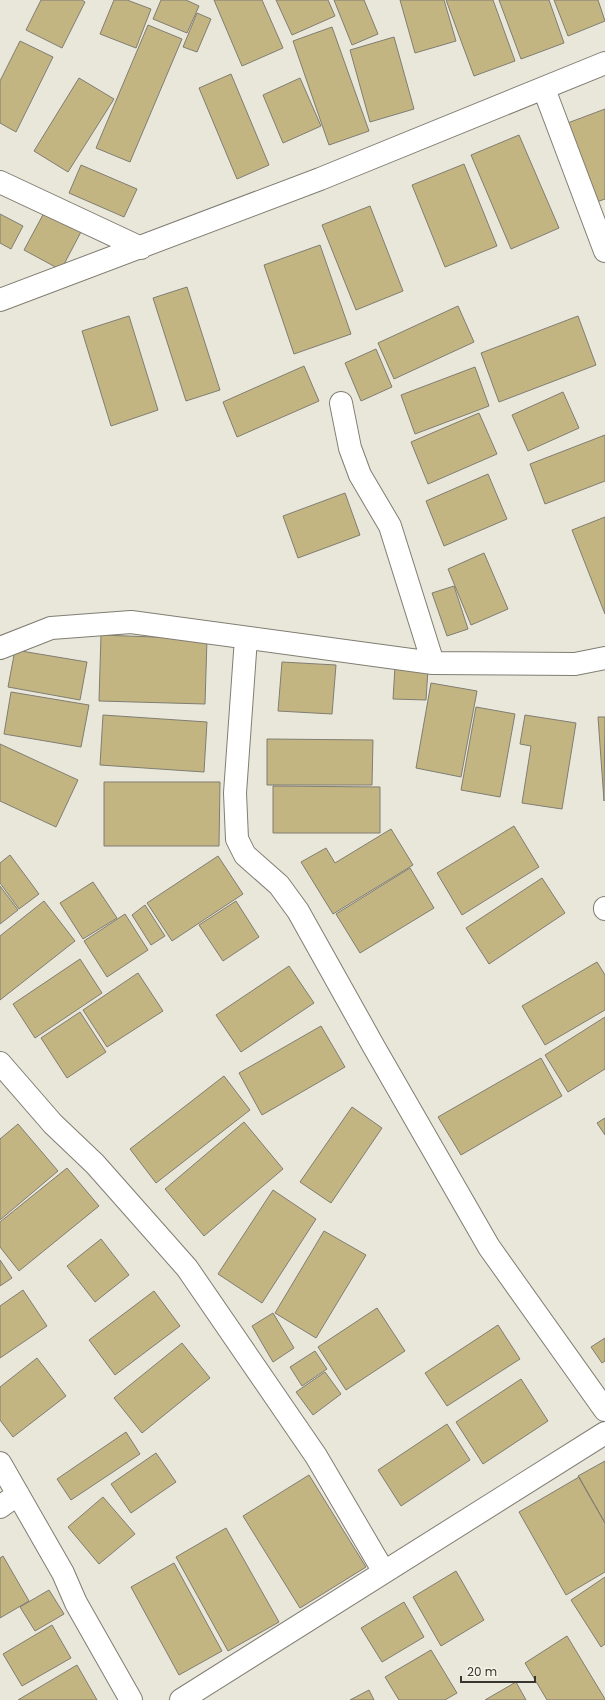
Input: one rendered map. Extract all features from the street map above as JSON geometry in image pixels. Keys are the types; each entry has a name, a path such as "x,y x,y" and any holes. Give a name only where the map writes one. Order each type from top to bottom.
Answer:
{"street":[{"path":"0,300 141,248 320,179 605,63"},
{"path":"544,89 605,251"},
{"path":"0,182 141,248"},
{"path":"341,404 350,448 360,475 390,526 433,663"},
{"path":"0,648 51,628 131,622 433,663 575,664 605,658"},
{"path":"246,638 235,793 237,838 245,855 279,885 298,910 378,1054 490,1247 605,1410"},
{"path":"0,1063 53,1124 95,1164 186,1268 316,1456 384,1572"},
{"path":"181,1700 605,1433"},
{"path":"0,1463 63,1573 79,1609 131,1700"},
{"path":"0,1507 18,1494"}],"building":[{"path":"41,0 82,0 85,2 62,48 26,30"},
{"path":"114,0 127,0 151,9 136,48 100,34"},
{"path":"161,0 186,0 199,6 187,33 153,19"},
{"path":"214,0 262,0 283,48 242,66"},
{"path":"276,0 328,0 335,16 292,35"},
{"path":"334,0 364,0 378,34 352,45"},
{"path":"400,0 444,0 456,41 415,53"},
{"path":"446,0 493,0 515,61 474,76"},
{"path":"499,0 549,0 564,43 521,59"},
{"path":"554,0 598,0 605,21 568,36"},
{"path":"197,13 211,19 197,52 183,47"},
{"path":"148,25 182,39 130,162 96,148"},
{"path":"332,27 369,131 329,145 293,41"},
{"path":"394,37 414,109 370,122 350,50"},
{"path":"20,41 53,57 16,132 0,123 0,81"},
{"path":"231,74 269,165 237,179 199,88"},
{"path":"79,78 114,99 68,172 34,151"},
{"path":"300,78 321,126 283,143 263,95"},
{"path":"605,109 605,199 594,203 565,124"},
{"path":"519,135 559,228 511,249 471,155"},
{"path":"464,164 497,246 445,267 412,185"},
{"path":"81,165 137,189 124,217 69,193"},
{"path":"370,206 403,291 356,310 322,225"},
{"path":"45,211 82,230 61,270 24,250"},
{"path":"0,214 23,226 11,249 0,243"},
{"path":"320,245 351,334 294,354 264,265"},
{"path":"187,287 220,390 186,401 153,298"},
{"path":"458,306 474,342 394,379 378,343"},
{"path":"129,316 158,410 111,426 82,331"},
{"path":"578,316 596,365 499,402 481,353"},
{"path":"376,349 392,387 361,401 345,363"},
{"path":"304,366 319,401 237,437 223,402"},
{"path":"475,367 489,406 415,434 401,395"},
{"path":"563,392 579,428 528,451 512,415"},
{"path":"479,413 497,454 428,484 411,442"},
{"path":"605,435 605,481 545,504 530,464"},
{"path":"488,474 507,519 444,546 426,501"},
{"path":"345,493 360,535 298,558 283,516"},
{"path":"605,517 605,614 572,530"},
{"path":"484,553 508,609 471,625 448,569"},
{"path":"454,586 468,629 447,636 432,593"},
{"path":"101,635 207,639 205,704 99,701"},
{"path":"15,650 87,662 80,700 8,687"},
{"path":"282,662 336,665 332,714 278,711"},
{"path":"395,667 428,669 426,700 393,699"},
{"path":"431,683 477,691 461,777 416,768"},
{"path":"11,692 89,705 81,747 4,734"},
{"path":"476,707 515,714 500,797 461,790"},
{"path":"103,715 207,722 204,772 100,765"},
{"path":"525,715 576,723 562,809 522,803 531,746 520,744"},
{"path":"598,717 605,717 604,801"},
{"path":"267,739 373,740 372,785 267,785"},
{"path":"0,744 78,780 56,827 0,801"},
{"path":"104,782 220,782 219,846 104,846"},
{"path":"273,786 380,787 380,833 273,833"},
{"path":"514,826 539,867 462,915 437,873"},
{"path":"391,829 413,865 333,914 301,862 326,848 335,863"},
{"path":"10,855 39,894 19,909 0,883 0,863"},
{"path":"218,856 243,894 172,941 147,903"},
{"path":"410,868 434,908 360,953 336,914"},
{"path":"542,878 565,913 489,964 466,928"},
{"path":"93,882 117,918 83,939 60,903"},
{"path":"0,886 18,910 0,924"},
{"path":"44,901 75,941 0,1000 0,936"},
{"path":"236,901 259,937 223,961 199,925"},
{"path":"145,905 165,936 151,945 132,915"},
{"path":"125,914 148,950 107,977 84,941"},
{"path":"80,959 102,993 35,1038 13,1004"},
{"path":"597,962 605,975 605,1010 545,1045 522,1006"},
{"path":"289,966 314,1003 241,1052 216,1015"},
{"path":"138,973 163,1011 107,1047 83,1010"},
{"path":"80,1012 106,1052 67,1078 41,1038"},
{"path":"605,1017 605,1069 568,1092 545,1055"},
{"path":"321,1026 345,1067 262,1115 239,1073"},
{"path":"541,1058 562,1096 461,1155 438,1117"},
{"path":"224,1076 250,1110 156,1183 130,1149"},
{"path":"352,1107 382,1128 331,1203 300,1182"},
{"path":"605,1118 605,1135 597,1123"},
{"path":"244,1122 283,1169 204,1236 165,1189"},
{"path":"18,1124 58,1171 0,1220 0,1139"},
{"path":"67,1168 99,1206 19,1271 0,1247 0,1222"},
{"path":"273,1190 316,1219 262,1303 218,1274"},
{"path":"324,1231 366,1255 316,1338 275,1313"},
{"path":"101,1239 129,1275 95,1302 67,1266"},
{"path":"0,1260 12,1278 0,1286"},
{"path":"23,1290 47,1326 0,1358 0,1306"},
{"path":"154,1291 180,1326 115,1375 89,1340"},
{"path":"377,1308 405,1351 346,1390 318,1347"},
{"path":"273,1313 294,1348 273,1362 252,1326"},
{"path":"498,1325 520,1359 447,1406 425,1373"},
{"path":"605,1338 605,1361 602,1363 591,1347"},
{"path":"182,1343 210,1378 142,1433 114,1398"},
{"path":"315,1351 327,1369 302,1386 290,1367"},
{"path":"37,1358 66,1396 13,1437 0,1420 0,1387"},
{"path":"325,1372 341,1394 313,1415 296,1392"},
{"path":"521,1379 548,1421 483,1464 456,1422"},
{"path":"447,1424 470,1460 401,1506 378,1470"},
{"path":"126,1432 140,1454 71,1500 57,1479"},
{"path":"156,1453 176,1482 131,1513 111,1484"},
{"path":"605,1461 605,1523 578,1476"},
{"path":"309,1475 366,1567 300,1608 243,1516"},
{"path":"579,1477 605,1523 605,1572 566,1595 519,1512"},
{"path":"103,1497 135,1534 99,1564 68,1527"},
{"path":"226,1528 279,1622 228,1651 176,1557"},
{"path":"3,1556 29,1601 0,1618 0,1558"},
{"path":"174,1563 222,1651 179,1675 131,1587"},
{"path":"456,1571 484,1620 441,1646 413,1597"},
{"path":"605,1577 605,1644 601,1647 571,1600"},
{"path":"49,1590 64,1614 35,1631 20,1607"},
{"path":"404,1602 424,1637 382,1662 361,1628"},
{"path":"52,1625 71,1658 22,1686 3,1654"},
{"path":"567,1636 605,1700 547,1700 525,1663"},
{"path":"431,1650 457,1693 445,1700 399,1700 385,1677"},
{"path":"77,1665 97,1700 18,1700"},
{"path":"516,1682 526,1700 485,1700"},
{"path":"369,1690 374,1700 350,1700"}]}
